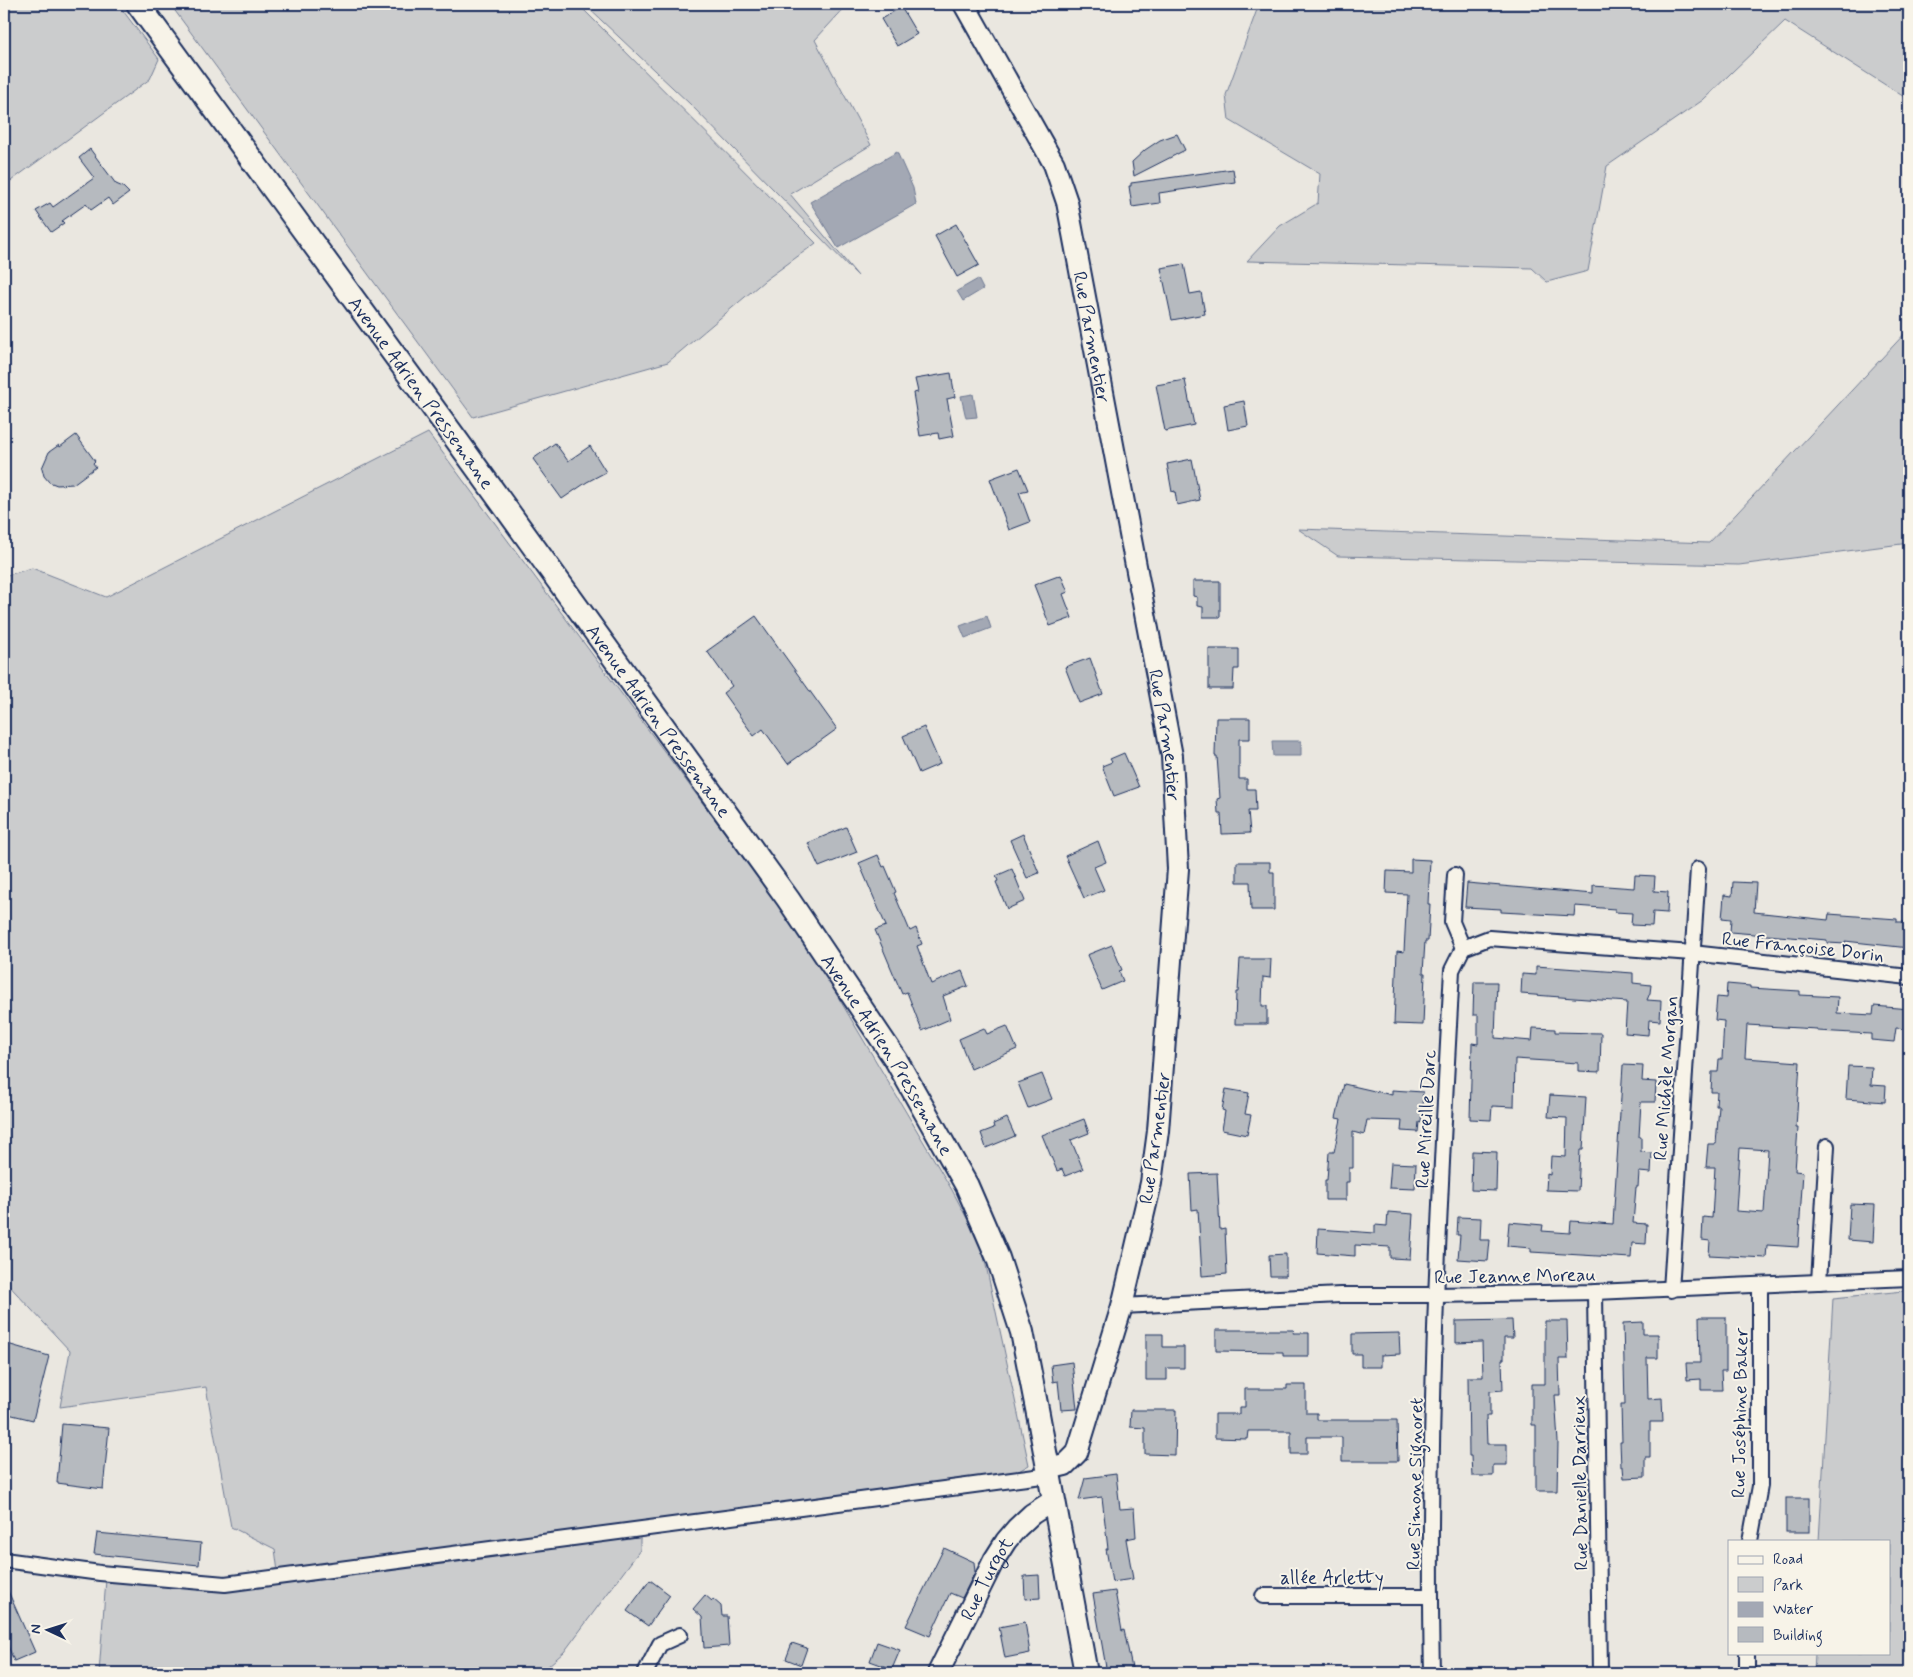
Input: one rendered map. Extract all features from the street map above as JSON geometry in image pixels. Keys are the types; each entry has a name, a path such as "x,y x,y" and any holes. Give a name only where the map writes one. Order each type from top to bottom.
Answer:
{"main road":[{"name":"Avenue Adrien Pressemane","path":"138,4 448,427 788,899 896,1060 967,1186 998,1258 1022,1332 1086,1673"}],"street":[{"name":"Rue Parmentier","path":"965,4 1054,164 1067,202 1172,756 1178,869 1158,1131 1151,1182 1122,1306 1077,1453 1071,1461 1049,1472"},
{"name":"Rue Michèle Morgan","path":"1671,1290 1698,869"},
{"path":"1455,875 1452,922 1463,948 1488,938 1692,952"},
{"name":"Rue Mireille Darc","path":"1436,1295 1452,970 1463,948"},
{"name":"Rue Françoise Dorin","path":"1692,952 1909,977"},
{"path":"1819,1282 1827,1146"},
{"name":"Rue Jeanne Moreau","path":"1122,1306 1340,1295 1671,1290 1909,1278"},
{"name":"Rue Joséphine Baker","path":"1750,1540 1760,1486 1760,1286"},
{"name":"Rue Danielle Darrieux","path":"1596,1292 1600,1673"},
{"name":"Rue Simone Signoret","path":"1432,1673 1430,1596 1436,1295"},
{"path":"4,1560 100,1573 225,1584 1049,1472"},
{"name":"Rue Turgot","path":"938,1673 994,1560 1006,1541 1032,1514 1054,1500"},
{"name":"allée Arletty","path":"1263,1596 1430,1596"},
{"path":"645,1673 660,1644 680,1634"},
{"path":"1747,1654 1747,1673"}],"green space":[{"path":"4,4 118,4 159,59 150,79 4,186"},
{"path":"170,4 578,4 816,243 764,281 668,362 473,417"},
{"path":"584,4 848,4 815,40 871,145 790,194 858,276 690,104"},
{"path":"1259,4 1909,4 1909,100 1785,21 1703,100 1607,166 1588,271 1547,282 1532,268 1247,261 1280,226 1318,203 1320,174 1229,120 1226,95"},
{"path":"1909,329 1909,543 1739,565 1338,556 1298,529 1709,543"},
{"path":"428,433 805,941 952,1190 982,1247 1029,1465 1017,1472 278,1572 275,1549 231,1527 206,1387 60,1407 70,1351 4,1280 4,576 32,568 106,597"},
{"path":"1909,1291 1909,1673 1814,1673 1815,1654 1890,1654 1890,1540 1819,1540 1833,1298"},
{"path":"640,1537 640,1550 564,1652 540,1673 99,1673 106,1579 226,1590"}],"water":[{"path":"897,152 913,188 916,204 838,248 810,202"},
{"path":"978,279 983,289 963,301 957,291"},
{"path":"973,394 977,417 966,418 961,396"},
{"path":"987,616 991,628 965,638 960,626"},
{"path":"1272,741 1301,741 1301,756 1273,756"}],"building":[{"path":"901,7 917,34 897,46 881,19"},
{"path":"1177,134 1185,150 1134,176 1132,162 1160,140"},
{"path":"90,149 116,184 123,187 129,193 113,205 108,198 91,210 86,204 62,221 64,223 51,232 36,211 50,203 53,207 94,178 79,158"},
{"path":"1233,169 1235,182 1159,193 1160,203 1132,207 1129,186 1131,186 1131,183"},
{"path":"956,224 979,265 957,277 935,236"},
{"path":"1184,264 1190,294 1201,292 1205,314 1172,320 1161,268"},
{"path":"951,373 955,397 947,399 954,436 939,439 938,433 920,436 913,393 918,392 915,379"},
{"path":"1185,380 1194,425 1165,431 1156,385"},
{"path":"1244,401 1248,426 1228,430 1224,405"},
{"path":"76,435 95,461 93,463 96,467 73,484 57,485 49,482 44,476 42,468 49,452 59,445 60,447"},
{"path":"555,443 568,461 590,446 606,472 562,499 533,459"},
{"path":"1192,459 1200,500 1177,505 1175,491 1172,492 1167,464"},
{"path":"1019,468 1028,490 1019,492 1030,522 1009,530 990,479"},
{"path":"1061,575 1068,592 1063,594 1072,618 1050,626 1034,585"},
{"path":"1193,581 1220,581 1220,617 1203,617 1203,607 1197,606 1197,597 1193,596"},
{"path":"756,616 837,729 788,764 763,729 754,736 723,693 732,686 707,651"},
{"path":"1209,649 1239,649 1239,669 1234,669 1233,689 1209,689"},
{"path":"1090,658 1103,694 1079,703 1065,667"},
{"path":"1216,718 1250,718 1250,739 1239,739 1239,779 1247,779 1247,789 1255,789 1256,811 1248,811 1250,833 1222,834 1221,813 1218,813 1217,799 1220,798 1217,756 1215,756"},
{"path":"924,727 940,764 919,773 903,736"},
{"path":"1124,753 1139,787 1114,796 1102,766 1112,762 1110,759"},
{"path":"846,827 857,852 819,867 808,843"},
{"path":"1023,834 1039,873 1027,878 1010,840"},
{"path":"1098,841 1106,862 1094,867 1104,890 1084,898 1065,856"},
{"path":"878,855 896,892 894,893 910,931 916,928 922,944 917,946 931,984 962,971 968,986 943,996 950,1019 922,1031 907,992 902,994 875,930 886,926 859,863"},
{"path":"1411,859 1430,860 1428,941 1425,941 1423,973 1425,973 1423,1025 1394,1024 1397,951 1404,952 1407,894 1386,893 1387,871 1411,872"},
{"path":"1237,862 1270,862 1270,872 1274,872 1274,910 1251,910 1250,882 1237,882"},
{"path":"1012,869 1025,901 1007,909 996,882 998,881 996,876"},
{"path":"1635,875 1655,876 1654,891 1668,892 1667,913 1653,912 1652,926 1631,925 1632,913 1615,912 1615,909 1575,906 1574,916 1501,912 1501,909 1465,907 1467,883 1593,894 1593,885 1634,888"},
{"path":"1733,882 1756,883 1754,912 1828,920 1829,914 1897,919 1897,922 1909,922 1909,948 1845,941 1846,944 1827,943 1827,940 1730,932 1731,919 1722,918 1724,895 1732,896"},
{"path":"1112,945 1122,970 1119,971 1123,981 1102,990 1087,955"},
{"path":"1240,959 1271,959 1270,978 1263,977 1262,1006 1267,1006 1267,1024 1235,1024"},
{"path":"1536,966 1633,973 1633,983 1651,985 1647,1000 1661,1001 1660,1021 1649,1020 1648,1035 1625,1033 1627,1002 1521,994 1522,974 1536,975"},
{"path":"1474,982 1497,982 1495,1038 1532,1041 1533,1028 1555,1029 1555,1032 1601,1033 1600,1072 1578,1071 1578,1063 1515,1059 1514,1107 1492,1106 1491,1120 1470,1119 1472,1043 1478,1044 1478,1015 1473,1015"},
{"path":"1727,984 1750,986 1750,988 1800,991 1800,995 1838,997 1837,1013 1873,1015 1874,1006 1909,1009 1907,1029 1896,1028 1894,1042 1871,1040 1871,1034 1747,1025 1745,1058 1800,1062 1795,1171 1803,1172 1798,1247 1767,1245 1766,1258 1709,1255 1710,1241 1702,1240 1703,1217 1712,1218 1715,1167 1706,1167 1708,1144 1716,1144 1719,1106 1716,1106 1717,1092 1711,1092 1712,1072 1718,1072 1719,1059 1722,1059 1724,1021 1715,1020 1717,997 1726,998","holes":["1740,1148 1768,1150 1764,1213 1736,1211"]},
{"path":"1007,1026 1017,1049 971,1069 959,1039 984,1028 987,1034"},
{"path":"1623,1065 1643,1066 1642,1081 1656,1082 1655,1102 1641,1102 1639,1137 1641,1137 1641,1152 1652,1153 1651,1173 1639,1172 1633,1223 1647,1224 1646,1244 1632,1243 1631,1258 1531,1252 1531,1248 1507,1246 1509,1222 1543,1225 1542,1231 1570,1233 1571,1221 1613,1224"},
{"path":"1848,1066 1872,1067 1871,1085 1886,1086 1885,1102 1846,1099"},
{"path":"1042,1074 1052,1099 1028,1108 1018,1083"},
{"path":"1344,1084 1392,1095 1392,1090 1423,1092 1421,1123 1419,1122 1418,1132 1401,1131 1402,1121 1367,1120 1364,1135 1353,1132 1353,1168 1349,1168 1349,1182 1346,1182 1346,1200 1325,1200 1325,1180 1327,1180 1329,1152 1334,1152 1341,1119 1336,1118"},
{"path":"1226,1089 1249,1093 1245,1114 1251,1115 1247,1135 1222,1130 1225,1111 1222,1110"},
{"path":"1550,1095 1586,1097 1583,1150 1580,1150 1578,1191 1546,1190 1547,1174 1550,1175 1551,1156 1566,1157 1567,1118 1548,1117"},
{"path":"1007,1118 1015,1136 986,1148 981,1133 994,1128 993,1124"},
{"path":"1084,1119 1089,1133 1071,1140 1083,1169 1065,1176 1062,1169 1057,1171 1042,1135"},
{"path":"1472,1151 1497,1152 1496,1191 1471,1190"},
{"path":"1391,1163 1416,1164 1415,1189 1389,1188"},
{"path":"1217,1173 1220,1230 1225,1229 1227,1274 1202,1276 1198,1209 1192,1210 1190,1174"},
{"path":"1850,1204 1875,1205 1873,1242 1848,1240"},
{"path":"1388,1212 1413,1214 1410,1259 1390,1258 1390,1247 1355,1245 1355,1256 1317,1253 1318,1229 1375,1233 1375,1225 1387,1226"},
{"path":"1458,1217 1481,1218 1480,1240 1490,1240 1488,1261 1458,1259 1460,1235 1457,1235"},
{"path":"1286,1254 1286,1276 1270,1276 1269,1255"},
{"path":"1699,1317 1726,1317 1726,1371 1721,1371 1722,1390 1701,1390 1701,1379 1687,1380 1686,1363 1700,1363"},
{"path":"1512,1320 1513,1338 1504,1338 1504,1359 1502,1359 1503,1390 1490,1391 1490,1416 1486,1416 1487,1444 1507,1444 1507,1465 1493,1465 1493,1476 1472,1476 1471,1456 1469,1456 1468,1377 1483,1377 1482,1342 1456,1343 1456,1321"},
{"path":"1545,1321 1567,1321 1568,1359 1559,1359 1560,1395 1555,1395 1558,1442 1557,1491 1536,1491 1536,1425 1532,1425 1532,1384 1545,1384"},
{"path":"1643,1322 1643,1334 1658,1334 1658,1358 1647,1358 1648,1399 1662,1398 1663,1422 1650,1422 1650,1457 1645,1457 1645,1477 1624,1478 1623,1467 1621,1467 1620,1442 1622,1442 1621,1405 1625,1405 1623,1323"},
{"path":"1216,1330 1294,1330 1293,1333 1309,1333 1309,1356 1283,1356 1283,1352 1216,1351"},
{"path":"1399,1333 1400,1354 1381,1355 1381,1367 1361,1367 1361,1354 1352,1354 1352,1334"},
{"path":"1146,1334 1163,1334 1163,1347 1184,1347 1184,1368 1167,1368 1167,1380 1146,1380"},
{"path":"4,1343 49,1356 33,1420 4,1413"},
{"path":"1072,1362 1077,1409 1061,1410 1058,1381 1053,1382 1051,1365"},
{"path":"1287,1385 1306,1385 1306,1413 1317,1413 1317,1420 1397,1420 1398,1461 1342,1461 1342,1437 1307,1437 1307,1454 1291,1454 1291,1431 1248,1431 1247,1439 1215,1438 1215,1414 1239,1414 1239,1407 1245,1407 1245,1389 1287,1389"},
{"path":"1131,1410 1176,1410 1175,1455 1145,1454 1145,1428 1130,1427"},
{"path":"62,1424 109,1428 103,1489 57,1483"},
{"path":"1116,1474 1120,1509 1134,1508 1136,1537 1126,1539 1133,1579 1112,1582 1106,1549 1108,1549 1102,1497 1079,1500 1085,1478"},
{"path":"1786,1498 1809,1498 1809,1532 1786,1532"},
{"path":"97,1533 201,1543 199,1565 94,1554"},
{"path":"944,1548 974,1562 975,1572 962,1598 950,1593 930,1636 906,1626"},
{"path":"1039,1575 1040,1598 1025,1599 1024,1576"},
{"path":"650,1580 670,1595 648,1626 627,1611"},
{"path":"4,1582 35,1652 14,1661 4,1636"},
{"path":"1115,1591 1122,1631 1124,1630 1133,1673 1107,1673 1093,1594"},
{"path":"705,1595 721,1606 722,1616 727,1616 729,1646 704,1648 702,1617 693,1609"},
{"path":"1025,1622 1030,1653 1005,1658 999,1627"},
{"path":"877,1642 900,1650 892,1669 870,1661"},
{"path":"792,1643 807,1648 801,1665 786,1659"}]}
